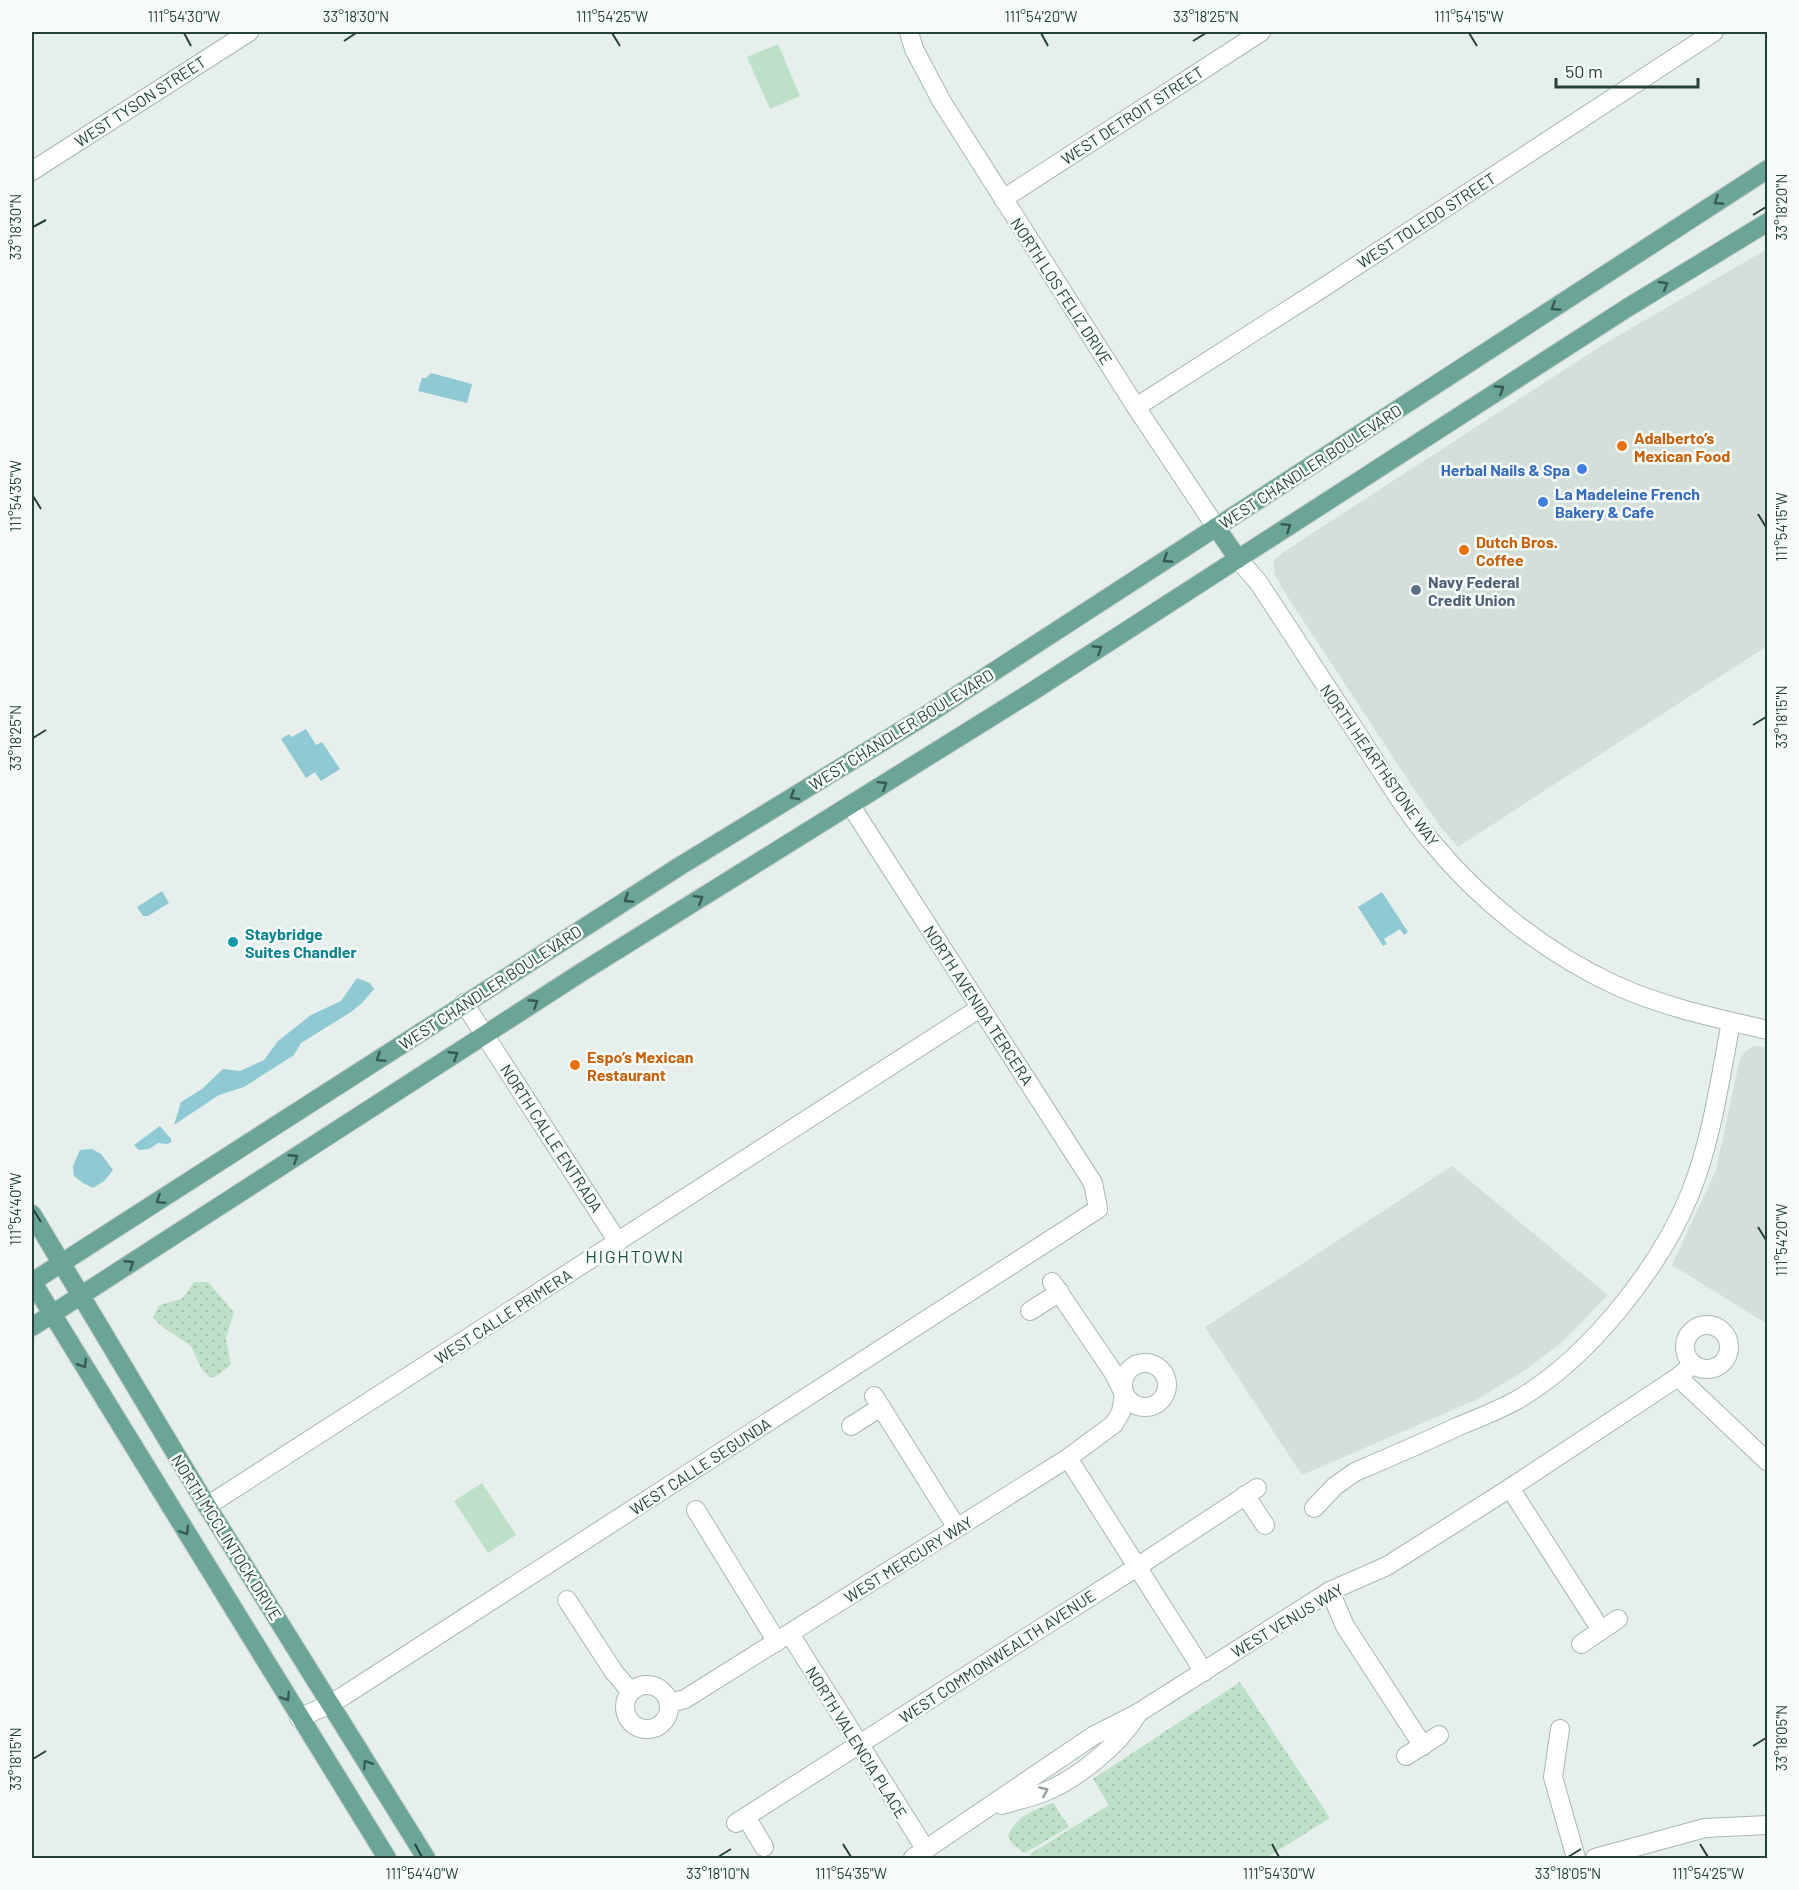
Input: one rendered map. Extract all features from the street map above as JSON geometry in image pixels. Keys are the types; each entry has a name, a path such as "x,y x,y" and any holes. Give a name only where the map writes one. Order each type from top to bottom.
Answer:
{"main road":[{"name":"WEST CHANDLER BOULEVARD","path":"32,1282 680,866 933,711 1767,169"},
{"path":"32,1328 582,972 851,806 1627,308 1767,222"},
{"name":"NORTH LOS FELIZ DRIVE","path":"1216,527 1227,543"},
{"name":"NORTH HEARTHSTONE WAY","path":"1227,543 1238,559"},
{"name":"NORTH MCCLINTOCK DRIVE","path":"32,1214 207,1506 426,1858"},
{"name":"NORTH MCCLINTOCK DRIVE","path":"32,1282 387,1858"}],"street":[{"name":"WEST TYSON STREET","path":"32,171 249,32"},
{"name":"NORTH LOS FELIZ DRIVE","path":"909,32 914,49 942,102 1136,407 1216,527"},
{"name":"WEST DETROIT STREET","path":"1003,199 1262,32"},
{"name":"WEST TOLEDO STREET","path":"1136,407 1322,289 1714,32"},
{"name":"NORTH HEARTHSTONE WAY","path":"1238,559 1258,582 1414,819 1446,858 1487,900 1540,941 1607,981 1686,1011 1767,1030"},
{"name":"NORTH AVENIDA TERCERA","path":"851,806 1093,1183 1098,1209"},
{"name":"NORTH CALLE ENTRADA","path":"464,1004 618,1242"},
{"name":"WEST CALLE PRIMERA","path":"207,1506 980,1008"},
{"path":"1314,1508 1335,1486 1356,1472 1517,1400 1549,1378 1597,1334 1652,1264 1689,1195 1707,1139 1731,1022"},
{"name":"WEST CALLE SEGUNDA","path":"299,1718 330,1704 1098,1209"},
{"name":"WEST MERCURY WAY","path":"669,1704 685,1699 784,1638 1068,1458 1114,1424 1121,1412 1124,1394 1113,1372 1056,1287 1030,1311"},
{"name":"WEST VENUS WAY","path":"919,1854 988,1809 1042,1794 1093,1763 1126,1732 1138,1713 1330,1591 1387,1566 1510,1488 1693,1365"},
{"path":"1678,1377 1767,1462"},
{"path":"851,1426 878,1402 957,1528"},
{"path":"1068,1458 1204,1672"},
{"path":"1510,1488 1601,1630"},
{"name":"WEST COMMONWEALTH AVENUE","path":"764,1847 741,1820 1251,1492 1265,1526"},
{"name":"NORTH VALENCIA PLACE","path":"696,1510 858,1745 919,1854"},
{"path":"1330,1591 1346,1626 1423,1746"},
{"path":"567,1600 614,1672 630,1692"},
{"path":"1581,1644 1618,1619"},
{"path":"650,1684 663,1691 669,1704 669,1711 662,1724 640,1728 634,1725 626,1713 625,1706 630,1692 650,1684"},
{"path":"1560,1729 1553,1777 1576,1858"},
{"path":"1406,1756 1439,1736"},
{"path":"1595,1858 1706,1828 1767,1825"}],"shaded area":[{"path":"1767,249 1767,646 1458,847 1439,825 1412,786 1285,593 1274,573 1274,560 1604,344"},
{"path":"1754,1046 1768,1047 1767,1324 1672,1265 1716,1170 1739,1063 1743,1053"},
{"path":"1452,1166 1608,1295 1563,1341 1527,1369 1478,1399 1302,1475 1205,1327"}],"green space":[{"path":"778,44 800,96 770,109 747,57"},
{"path":"194,1282 208,1282 234,1312 226,1338 231,1365 210,1378 201,1368 191,1346 153,1318 159,1305 182,1299"},
{"path":"482,1483 516,1535 488,1553 454,1501"},
{"path":"1240,1682 1330,1818 1266,1858 1032,1858 1030,1854 1109,1805 1093,1779"},
{"path":"1053,1803 1069,1827 1025,1853 1013,1845 1008,1836 1016,1823 1027,1814"}],"water":[{"path":"431,373 472,384 467,403 418,391 422,378 426,378"},
{"path":"306,729 316,745 322,742 340,769 321,781 315,772 306,778 281,739 289,734 292,737"},
{"path":"162,891 169,903 148,916 143,916 137,907"},
{"path":"1382,892 1408,932 1404,935 1400,929 1384,939 1387,944 1383,946 1358,907"},
{"path":"357,978 370,983 374,989 351,1012 301,1043 294,1055 244,1087 219,1095 174,1125 181,1102 202,1089 223,1069 240,1071 264,1060 278,1041 311,1015 341,1001"},
{"path":"160,1126 171,1142 158,1143 149,1149 139,1150 134,1145"},
{"path":"92,1149 101,1154 113,1170 104,1181 93,1188 74,1176 73,1166 80,1150"}],"place":[{"name":"Adalberto’s Mexican Food","path":"1622,446"},
{"name":"Herbal Nails & Spa","path":"1582,469"},
{"name":"La Madeleine French Bakery & Cafe","path":"1543,502"},
{"name":"Dutch Bros. Coffee","path":"1464,550"},
{"name":"Navy Federal Credit Union","path":"1416,590"},
{"name":"Staybridge Suites Chandler","path":"233,942"},
{"name":"Espo’s Mexican Restaurant","path":"575,1065"}],"district":[{"name":"HIGHTOWN","path":"635,1256"}]}
